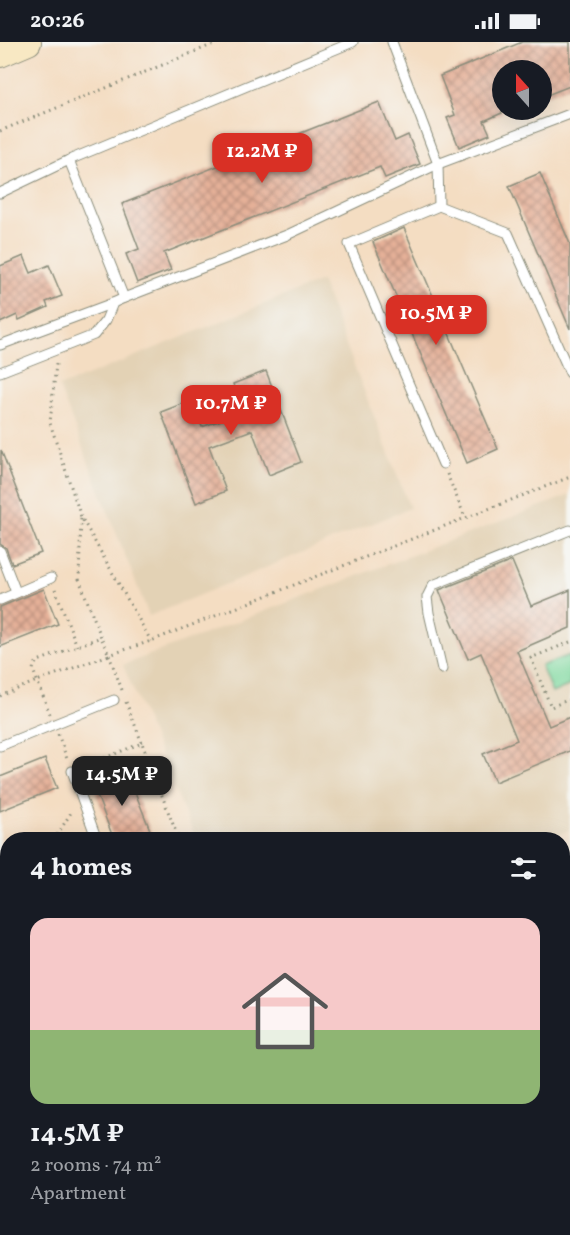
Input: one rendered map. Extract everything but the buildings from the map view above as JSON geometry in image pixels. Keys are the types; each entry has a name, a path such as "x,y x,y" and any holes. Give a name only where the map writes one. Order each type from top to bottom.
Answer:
{"main road":[{"path":"0,54 28,42"}],"lane":[{"path":"0,193 69,160 353,42"},
{"path":"392,42 438,164 439,206"},
{"path":"0,345 287,235 438,164 570,114"},
{"path":"69,160 124,298"},
{"path":"443,464 349,244 439,206 508,233 570,373"},
{"path":"0,372 94,335 106,320 112,303"},
{"path":"442,669 427,597 433,585 570,530"},
{"path":"0,552 16,592"},
{"path":"0,600 51,578"},
{"path":"0,746 114,700"},
{"path":"72,771 94,832"}],"path":[{"path":"0,131 219,42"},
{"path":"58,350 51,423 81,517 151,641"},
{"path":"443,464 465,517"},
{"path":"0,696 151,641 570,477"},
{"path":"81,517 79,579 176,832"},
{"path":"51,578 77,646"},
{"path":"101,637 38,661 33,670 37,681 72,771 142,743"},
{"path":"570,642 531,658 551,707 570,699"},
{"path":"59,832 81,796"}],"shaded area":[{"path":"321,281 410,508 149,616 59,387"},
{"path":"570,495 570,830 565,832 193,832 123,665"}],"green space":[{"path":"570,655 570,685 552,693 541,666"}]}
